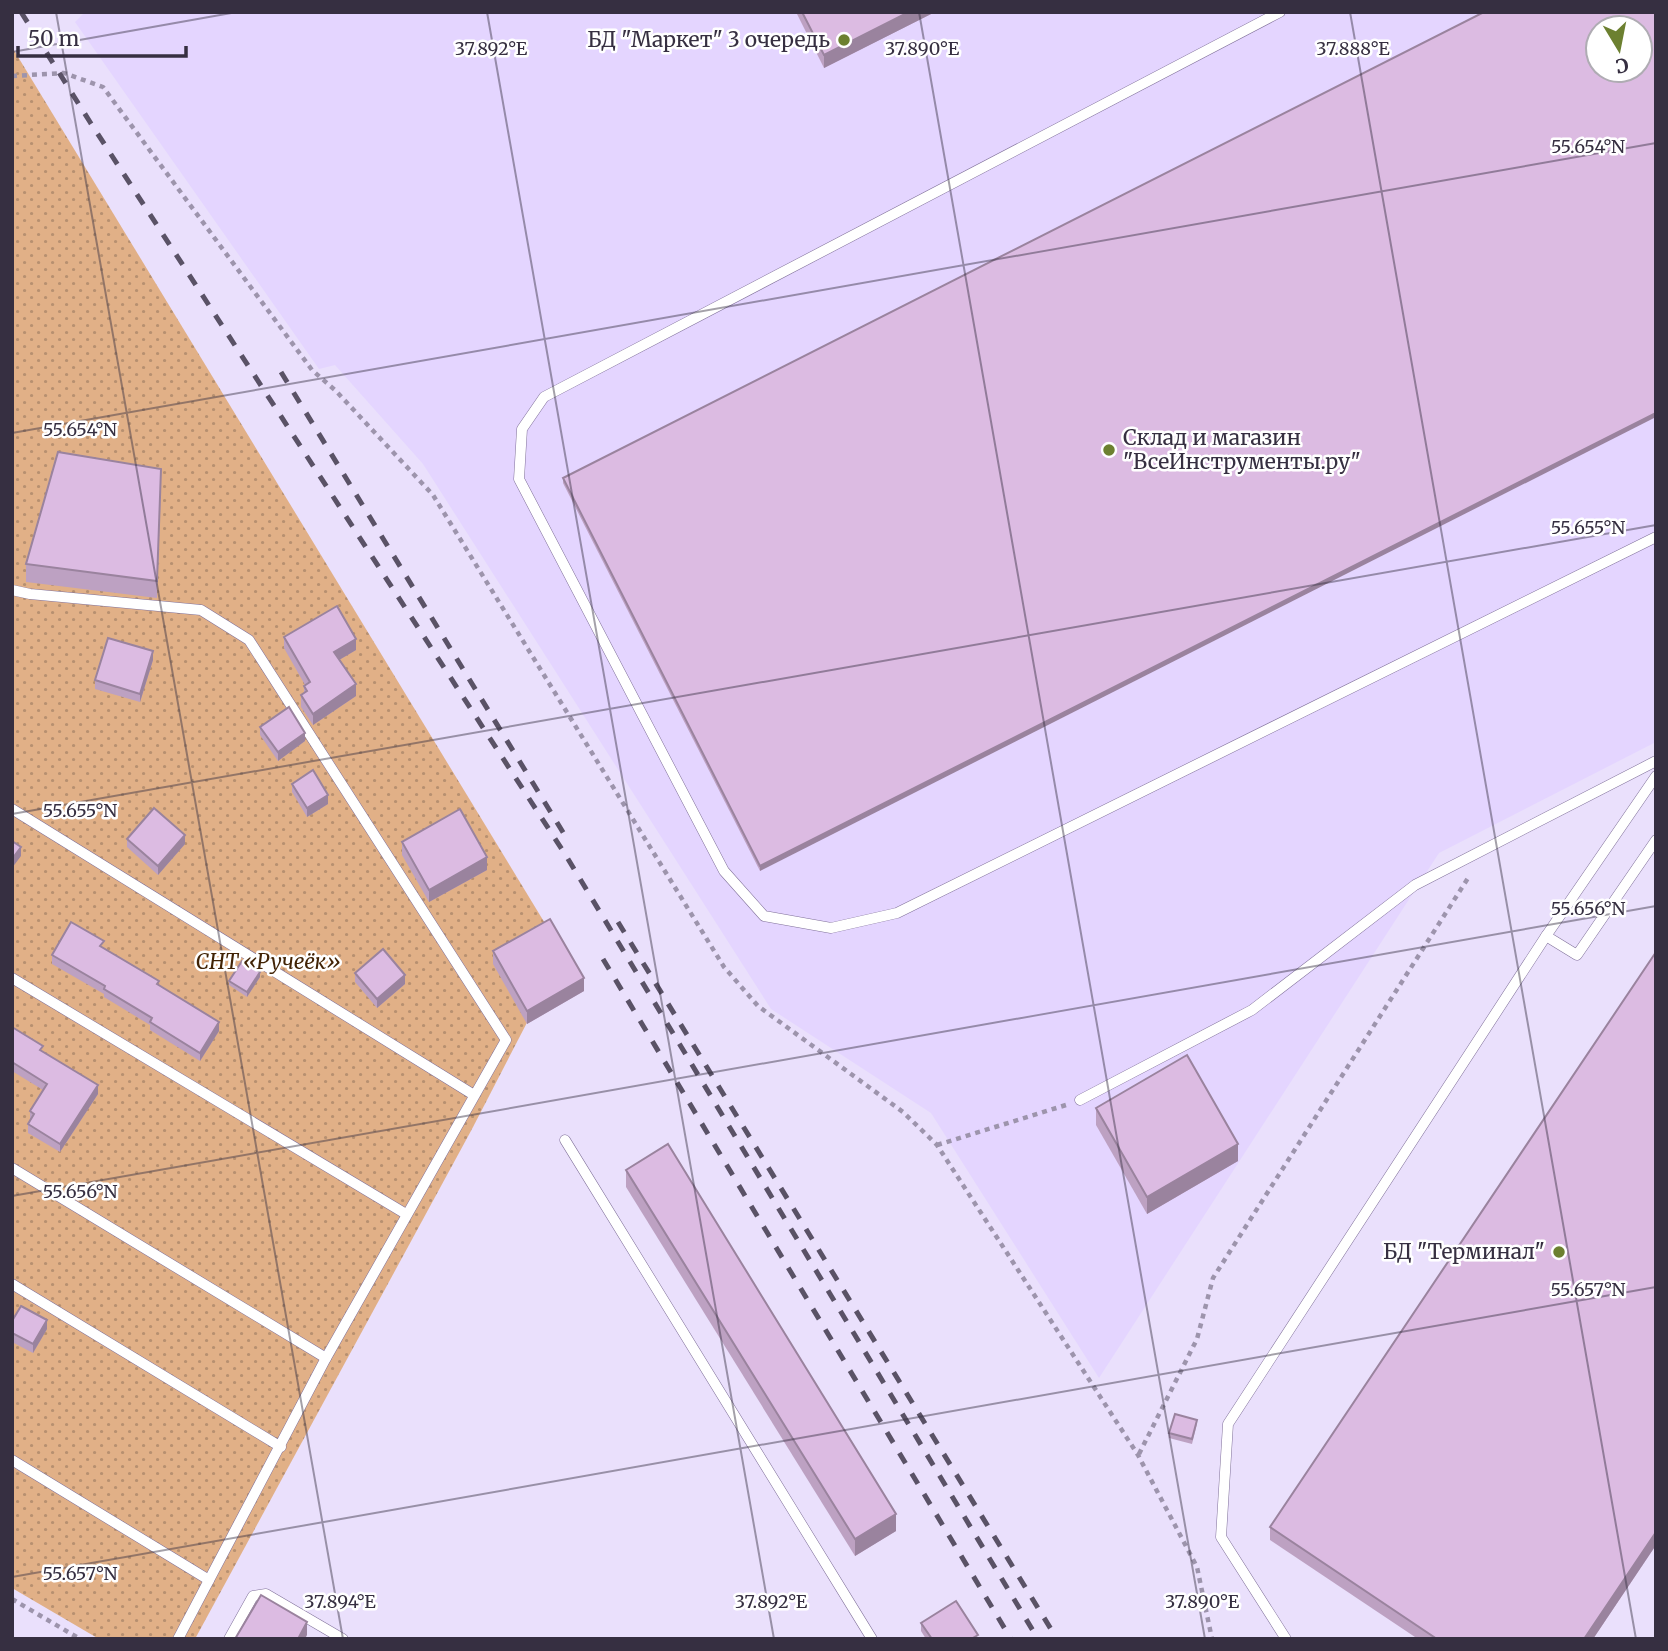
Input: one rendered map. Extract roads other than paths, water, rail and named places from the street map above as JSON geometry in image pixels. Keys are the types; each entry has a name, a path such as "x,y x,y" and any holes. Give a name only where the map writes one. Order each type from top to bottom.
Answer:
{"lane":[{"path":"1280,12 544,397 522,429 520,479 724,871 764,916 831,928 897,913 1656,537"},
{"path":"12,590 201,610 250,640 506,1040 326,1358 178,1639"},
{"path":"1080,1100 1252,1010 1415,885 1656,761"},
{"path":"1286,1639 1221,1538 1228,1424 1546,936 1656,776"},
{"path":"12,809 474,1095"},
{"path":"1546,936 1577,955 1656,839"},
{"path":"12,978 406,1214"},
{"path":"565,1140 873,1639"},
{"path":"12,1168 326,1358"},
{"path":"12,1284 281,1447"},
{"path":"12,1460 209,1580"},
{"path":"229,1639 253,1596 259,1593 266,1594 336,1637"}],"railway":[{"path":"21,12 565,854 1038,1639"},
{"path":"281,372 569,842"},
{"path":"618,922 1057,1639"},
{"path":"603,959 1011,1639"}],"place":[{"name":"БД \"Маркет\" 3 очередь","path":"844,40"},
{"name":"Склад и магазин \"ВсеИнструменты.ру\"","path":"1109,450"},
{"name":"БД \"Терминал\"","path":"1559,1252"}],"park label":[{"name":"СНТ «Ручеёк»","path":"268,962"}]}
